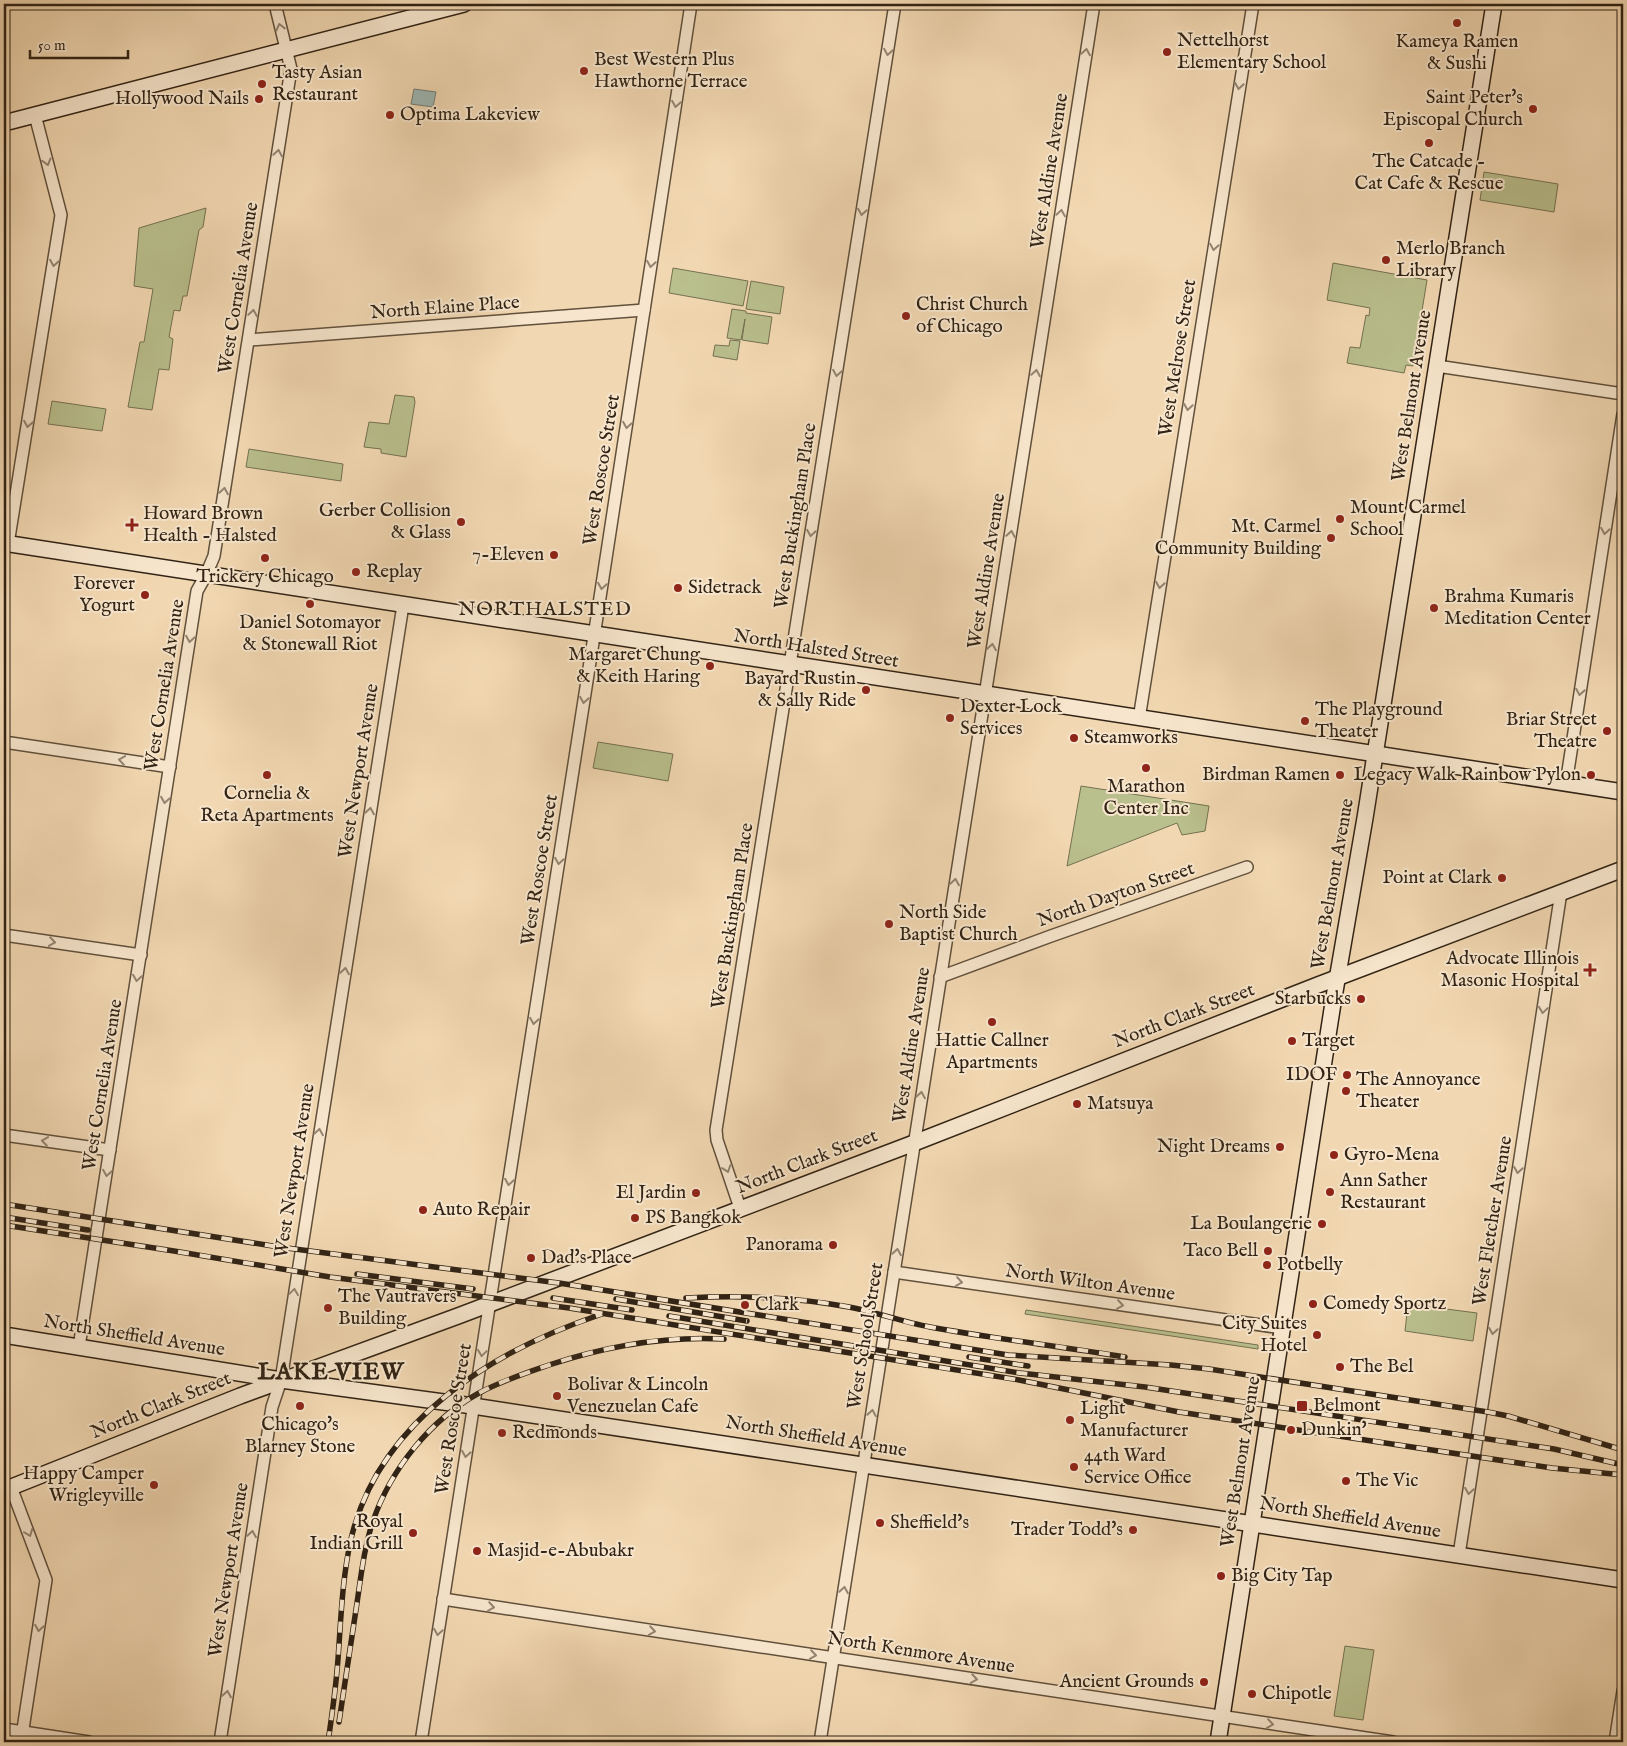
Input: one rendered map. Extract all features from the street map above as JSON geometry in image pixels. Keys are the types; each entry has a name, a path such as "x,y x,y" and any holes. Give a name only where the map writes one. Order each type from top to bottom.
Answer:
{"main road":[{"path":"4,123 286,50 437,7 464,4"},
{"name":"West Belmont Avenue","path":"1218,1742 1337,978 1375,755 1494,4"},
{"name":"North Halsted Street","path":"6,544 1623,792"},
{"name":"North Clark Street","path":"8,1489 281,1380 489,1304 914,1143 1623,869"},
{"name":"North Sheffield Avenue","path":"4,1335 281,1380 473,1406 1623,1580"}],"street":[{"name":"West Cornelia Avenue","path":"80,1347 197,591 214,556 291,69 274,4"},
{"name":"West Roscoe Street","path":"421,1742 691,4"},
{"name":"West Buckingham Place","path":"740,1208 717,1140 716,1130 895,4"},
{"name":"West Aldine Avenue","path":"914,1143 1094,4"},
{"name":"West Melrose Street","path":"1139,718 1252,4"},
{"path":"6,544 61,215 35,115"},
{"name":"North Elaine Place","path":"248,340 644,310"},
{"path":"1437,366 1623,394"},
{"path":"1566,784 1623,414"},
{"name":"West Newport Avenue","path":"220,1742 272,1407 281,1380 403,605"},
{"path":"4,742 170,767"},
{"name":"North Dayton Street","path":"940,977 1247,867"},
{"name":"West Fletcher Avenue","path":"1459,1555 1561,892"},
{"path":"4,935 140,955"},
{"path":"4,1135 110,1150"},
{"name":"West School Street","path":"820,1742 914,1143"},
{"name":"North Wilton Avenue","path":"894,1272 1282,1328"},
{"path":"8,1489 46,1580 22,1737"},
{"name":"North Kenmore Avenue","path":"443,1599 1393,1742"},
{"path":"1615,1742 1623,1691"},
{"path":"4,1729 22,1737 89,1742"}],"green space":[{"path":"1484,172 1558,184 1554,212 1480,200"},
{"path":"206,208 203,227 199,230 187,296 183,296 180,311 174,310 169,337 173,339 169,370 159,369 152,410 128,407 140,342 144,342 153,289 134,286 139,228"},
{"path":"1333,263 1427,280 1413,366 1406,365 1404,373 1347,363 1350,347 1360,348 1366,315 1369,316 1370,308 1327,300"},
{"path":"673,268 748,281 743,306 669,293"},
{"path":"751,281 784,287 780,314 746,309"},
{"path":"732,309 772,317 768,344 742,340 745,319 741,340 727,338"},
{"path":"730,340 740,341 737,360 713,356 715,345 729,346"},
{"path":"395,395 414,397 415,402 406,457 381,453 381,449 364,447 369,422 389,424"},
{"path":"52,401 106,409 102,431 48,424"},
{"path":"249,449 343,464 341,481 246,467"},
{"path":"598,742 673,754 668,781 593,768"},
{"path":"1081,786 1209,806 1205,831 1182,835 1177,823 1067,866"},
{"path":"1408,1304 1477,1313 1473,1341 1405,1331"},
{"path":"1026,1310 1258,1345 1258,1349 1025,1314"},
{"path":"1345,1646 1374,1650 1363,1720 1334,1716"}],"water":[{"path":"414,89 436,92 433,107 411,104"}],"railway":[{"path":"4,1204 279,1247 559,1283 1008,1355 1209,1369 1488,1412 1508,1416 1623,1450"},
{"path":"4,1217 88,1230"},
{"path":"4,1225 330,1277 569,1308 1019,1380 1179,1412 1552,1468 1623,1475"},
{"path":"357,1274 473,1289"},
{"path":"553,1298 632,1310"},
{"path":"686,1298 768,1298 808,1301 859,1309 930,1327 1125,1357"},
{"path":"616,1299 747,1321"},
{"path":"328,1742 336,1680 344,1584 351,1539 365,1497 387,1459 414,1425 446,1395 483,1370 521,1348 561,1329 602,1314"},
{"path":"669,1316 1020,1373 1145,1387 1554,1449 1623,1465"},
{"path":"339,1722 363,1562 373,1521 390,1483 402,1465 414,1448 444,1417 479,1393 505,1381 570,1358 592,1352 657,1341 702,1338 724,1339"},
{"path":"969,1357 1028,1366"}],"place":[{"name":"Kameya Ramen & Sushi","path":"1457,23"},
{"name":"Nettelhorst Elementary School","path":"1167,52"},
{"name":"Best Western Plus Hawthorne Terrace","path":"584,71"},
{"name":"Tasty Asian Restaurant","path":"262,84"},
{"name":"Hollywood Nails","path":"259,99"},
{"name":"Saint Peter's Episcopal Church","path":"1533,109"},
{"name":"Optima Lakeview","path":"390,115"},
{"name":"The Catcade - Cat Cafe & Rescue","path":"1429,143"},
{"name":"Merlo Branch Library","path":"1386,260"},
{"name":"Christ Church of Chicago","path":"906,316"},
{"name":"Mount Carmel School","path":"1340,519"},
{"name":"Gerber Collision & Glass","path":"461,522"},
{"name":"Howard Brown Health - Halsted","path":"132,525"},
{"name":"Mt. Carmel Community Building","path":"1331,538"},
{"name":"7-Eleven","path":"554,555"},
{"name":"Trickery Chicago","path":"265,558"},
{"name":"Replay","path":"356,572"},
{"name":"Sidetrack","path":"678,588"},
{"name":"Forever Yogurt","path":"145,595"},
{"name":"Daniel Sotomayor & Stonewall Riot","path":"310,604"},
{"name":"Brahma Kumaris Meditation Center","path":"1434,608"},
{"name":"Margaret Chung & Keith Haring","path":"710,666"},
{"name":"Bayard Rustin & Sally Ride","path":"866,690"},
{"name":"Dexter Lock Services","path":"950,718"},
{"name":"The Playground Theater","path":"1305,721"},
{"name":"Briar Street Theatre","path":"1607,731"},
{"name":"Steamworks","path":"1074,738"},
{"name":"Marathon Center Inc","path":"1146,768"},
{"name":"Cornelia & Reta Apartments","path":"267,775"},
{"name":"Birdman Ramen","path":"1340,775"},
{"name":"Legacy Walk Rainbow Pylon","path":"1591,775"},
{"name":"Point at Clark","path":"1502,878"},
{"name":"North Side Baptist Church","path":"889,924"},
{"name":"Advocate Illinois Masonic Hospital","path":"1590,970"},
{"name":"Starbucks","path":"1361,999"},
{"name":"Hattie Callner Apartments","path":"992,1022"},
{"name":"Target","path":"1292,1041"},
{"name":"IDOF","path":"1347,1075"},
{"name":"The Annoyance Theater","path":"1346,1091"},
{"name":"Matsuya","path":"1077,1104"},
{"name":"Night Dreams","path":"1280,1147"},
{"name":"Gyro-Mena","path":"1334,1155"},
{"name":"Ann Sather Restaurant","path":"1330,1192"},
{"name":"El Jardin","path":"696,1193"},
{"name":"Auto Repair","path":"423,1210"},
{"name":"PS Bangkok","path":"635,1218"},
{"name":"La Boulangerie","path":"1322,1224"},
{"name":"Panorama","path":"833,1245"},
{"name":"Taco Bell","path":"1268,1251"},
{"name":"Dad's Place","path":"531,1258"},
{"name":"Potbelly","path":"1267,1265"},
{"name":"Comedy Sportz","path":"1313,1304"},
{"name":"Clark","path":"745,1305"},
{"name":"The Vautravers Building","path":"328,1308"},
{"name":"City Suites Hotel","path":"1317,1335"},
{"name":"The Bel","path":"1340,1367"},
{"name":"Bolivar & Lincoln Venezuelan Cafe","path":"557,1396"},
{"name":"Chicago's Blarney Stone","path":"300,1406"},
{"name":"Belmont","path":"1302,1406"},
{"name":"Light Manufacturer","path":"1070,1420"},
{"name":"Dunkin'","path":"1291,1430"},
{"name":"Redmonds","path":"502,1433"},
{"name":"44th Ward Service Office","path":"1074,1467"},
{"name":"The Vic","path":"1346,1481"},
{"name":"Happy Camper Wrigleyville","path":"154,1485"},
{"name":"Sheffield's","path":"880,1523"},
{"name":"Trader Todd's","path":"1133,1530"},
{"name":"Royal Indian Grill","path":"413,1533"},
{"name":"Masjid-e-Abubakr","path":"477,1551"},
{"name":"Big City Tap","path":"1221,1576"},
{"name":"Ancient Grounds","path":"1204,1682"},
{"name":"Chipotle","path":"1252,1694"}],"district":[{"name":"NORTHALSTED","path":"545,609"},
{"name":"LAKE VIEW","path":"331,1372"}]}
